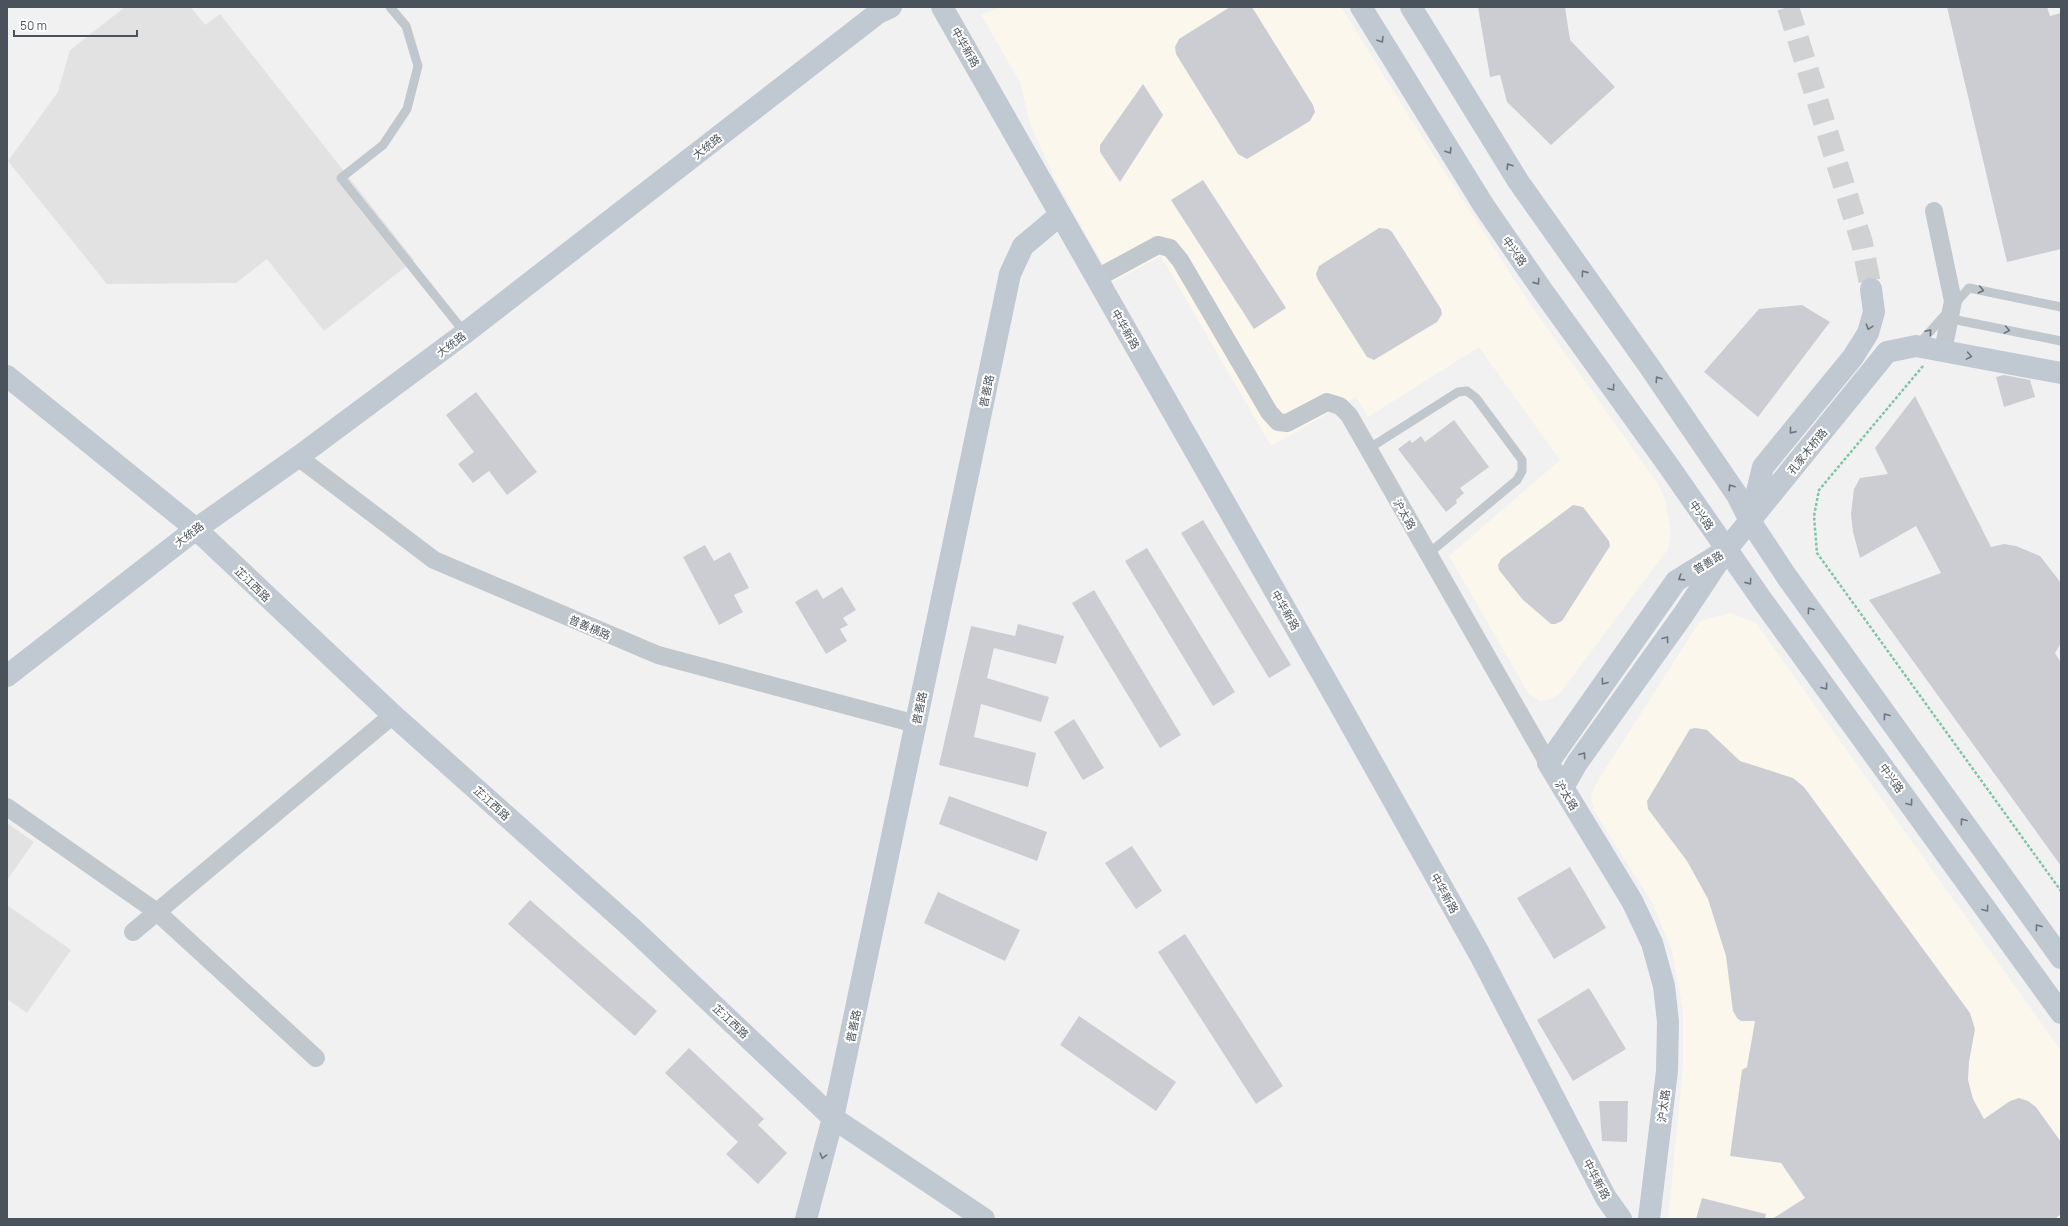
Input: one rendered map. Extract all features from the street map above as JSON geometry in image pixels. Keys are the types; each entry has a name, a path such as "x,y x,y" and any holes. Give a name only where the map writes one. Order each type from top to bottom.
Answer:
{"street":[{"name":"大统路","path":"7,676 196,529 298,457 465,333 872,18 891,7"},
{"name":"中华新路","path":"942,7 1480,955 1606,1198 1621,1219"},
{"name":"中兴路","path":"1360,7 1484,206 1726,550 2061,1012"},
{"path":"1411,7 1518,181 1654,372 1737,496 1750,521 1787,578 2061,958"},
{"path":"1934,211 1953,301 1948,314 1943,351"},
{"name":"普善路","path":"806,1219 833,1118 1010,274 1023,246 1060,215"},
{"name":"沪太路","path":"1097,278 1158,245 1170,248 1180,260 1268,412 1278,422 1288,424 1327,402 1340,406 1349,415 1548,764 1632,901 1652,943 1664,986 1668,1022 1667,1071 1649,1219"},
{"path":"1750,521 1763,467 1853,357 1868,333 1874,312 1871,289"},
{"name":"孔家木桥路","path":"1726,550 1887,352 1916,346"},
{"path":"1916,346 2061,373"},
{"name":"芷江西路","path":"7,376 196,529 393,715 633,929 833,1118 984,1219"},
{"name":"普善横路","path":"298,457 434,560 658,655 916,724"},
{"name":"普善路","path":"1548,764 1676,581 1726,550"},
{"name":"普善路","path":"1563,788 1577,763 1683,615 1726,550"},
{"path":"133,932 393,715"},
{"path":"7,807 157,912 316,1058"}],"lane":[{"path":"390,7 406,26 418,66 407,109 383,145 342,178 465,333"},
{"path":"1916,346 1948,314 1969,288 2061,307"},
{"path":"1948,314 2061,341"},
{"path":"1368,448 1458,392 1467,391 1476,398 1522,460 1522,471 1517,480 1428,554"}],"path":[{"path":"1916,346 1923,366 1819,490 1814,516 1817,553 2061,892"}],"shaded area":[{"path":"125,7 191,7 205,25 220,14 414,260 324,331 267,259 236,283 107,284 8,161 58,92 70,50"},
{"path":"1002,7 1341,7 1424,140 1532,307 1658,484 1665,500 1671,533 1668,549 1560,693 1551,699 1540,701 1529,694 1449,556 1560,460 1479,347 1368,417 1356,397 1271,446 1161,256 1113,282 1054,177 1030,124 1020,82 981,15"},
{"path":"1731,613 1756,623 2061,1051 2061,1219 1668,1219 1683,1066 1683,1011 1672,951 1653,904 1594,811 1591,795 1599,779 1700,621"},
{"path":"7,823 34,842 7,880"},
{"path":"7,905 71,950 27,1013 7,999"}],"building":[{"path":"1230,7 1252,7 1313,105 1315,112 1310,121 1247,159 1238,154 1176,54 1175,47 1179,39"},
{"path":"1478,7 1565,7 1570,40 1615,87 1551,145 1507,102 1500,75 1490,77"},
{"path":"1947,7 2047,7 2050,16 2061,13 2061,249 2007,262"},
{"path":"1143,84 1163,115 1120,182 1100,152 1100,145"},
{"path":"1203,180 1286,308 1254,329 1171,200"},
{"path":"1379,228 1388,229 1392,232 1441,309 1442,314 1437,322 1374,360 1367,357 1318,280 1316,274 1319,266"},
{"path":"1802,305 1830,322 1758,417 1704,372 1759,309"},
{"path":"2004,375 2030,380 2035,397 2004,407 1996,377"},
{"path":"476,392 537,472 507,495 489,471 473,483 458,464 474,452 446,415"},
{"path":"1915,396 1991,547 2004,544 2016,546 2040,556 2061,583 2061,643 2055,653 2061,663 2061,866 1869,600 1941,573 1916,526 1860,558 1853,532 1851,514 1854,489 1860,478 1888,474 1875,448"},
{"path":"1454,420 1489,467 1460,488 1464,493 1456,500 1457,503 1446,512 1398,449 1410,440 1412,443 1421,436 1425,442"},
{"path":"1573,505 1583,507 1609,541 1610,546 1562,621 1551,624 1523,600 1499,570 1498,565 1501,559"},
{"path":"1203,520 1291,665 1269,678 1181,533"},
{"path":"705,545 714,561 730,552 749,588 734,595 743,612 719,625 683,557"},
{"path":"1147,548 1235,692 1213,706 1125,561"},
{"path":"842,587 856,610 843,618 848,625 840,629 847,641 826,654 795,602 817,589 823,599"},
{"path":"1094,590 1181,735 1160,748 1072,603"},
{"path":"1018,624 1064,636 1056,664 994,648 987,678 1049,697 1041,722 981,704 974,737 1036,753 1028,787 939,765 971,626 1015,636"},
{"path":"1074,719 1104,768 1083,780 1054,732"},
{"path":"1696,728 1707,730 1740,761 1793,778 1804,787 1970,1013 1975,1029 1969,1062 1968,1080 1973,1099 1984,1119 2010,1101 2019,1098 2028,1101 2036,1107 2061,1142 2061,1214 2055,1219 1772,1219 1805,1198 1781,1163 1730,1156 1742,1070 1747,1067 1755,1021 1741,1021 1737,1018 1733,1011 1726,956 1708,899 1687,861 1648,809 1647,801 1690,729"},
{"path":"949,796 1047,832 1037,861 939,824"},
{"path":"1132,846 1162,891 1136,909 1105,863"},
{"path":"1570,867 1606,928 1554,959 1517,898"},
{"path":"938,892 1020,930 1005,961 924,923"},
{"path":"530,900 657,1011 635,1036 508,924"},
{"path":"1185,934 1283,1086 1256,1104 1158,952"},
{"path":"1589,988 1626,1049 1573,1081 1537,1020"},
{"path":"1079,1016 1176,1082 1156,1111 1060,1045"},
{"path":"689,1048 764,1119 758,1125 787,1153 758,1184 726,1154 738,1142 665,1073"},
{"path":"1599,1101 1628,1101 1627,1142 1602,1141"},
{"path":"1702,1198 1766,1214 1765,1219 1696,1219"}],"tunnel":[{"path":"1788,7 1862,243 1871,289"}]}
